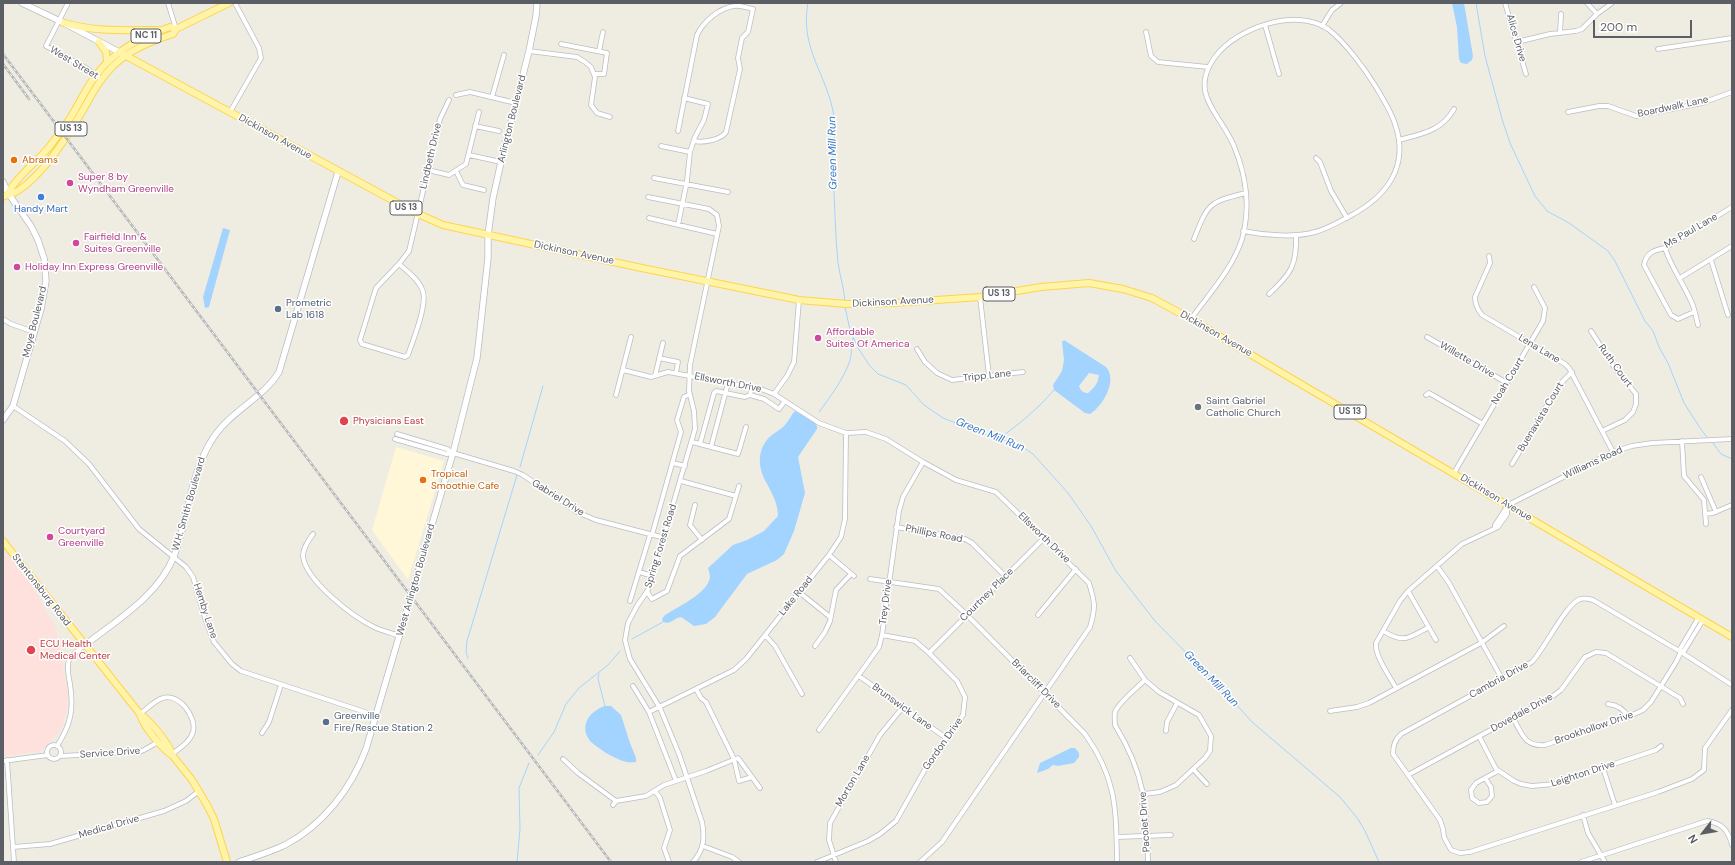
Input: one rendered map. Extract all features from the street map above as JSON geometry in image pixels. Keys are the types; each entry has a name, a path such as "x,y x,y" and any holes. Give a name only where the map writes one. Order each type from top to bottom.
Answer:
{"main road":[{"name":"Dickinson Avenue","path":"22,3 119,52 338,172 418,214 443,225 488,236 799,300 855,304 894,303 980,297 1041,287 1089,284 1123,288 1152,298 1191,318 1231,343 1454,473 1507,507 1732,637"},
{"name":"NC 11","path":"125,56 144,45 173,34 176,29 229,3"},
{"name":"Arlington Boulevard","path":"488,236 500,162 530,52 537,3"},
{"path":"62,22 80,27 102,30 161,30"},
{"name":"NC 11","path":"119,52 139,40 161,30 172,26 176,29"},
{"path":"99,42 106,52 107,62"},
{"name":"US 13","path":"6,195 13,184 35,164 61,132 96,75 107,62 119,52"},
{"name":"US 13","path":"6,195 18,191 46,163 72,129 101,79 125,56"},
{"name":"W.H. Smith Boulevard","path":"85,645 133,608 163,577 174,556 200,463 210,442 227,420 267,387 279,372 338,172"},
{"name":"Moye Boulevard","path":"3,182 6,195 32,229 39,243 44,258 46,281 34,332 13,406 3,420"},
{"name":"West Arlington Boulevard","path":"239,862 284,845 316,824 336,802 356,774 366,750 453,453 477,358 488,258 488,236"},
{"name":"Stantonsburg Road","path":"3,541 140,714 146,718 171,750 172,755 199,791 214,819 227,862"},
{"name":"Stantonsburg Road","path":"140,714 142,721 158,742 166,752 172,755"}],"street":[{"path":"62,22 68,3"},
{"path":"168,3 176,29"},
{"path":"230,112 261,58 259,48 235,3"},
{"path":"1322,26 1332,10 1341,3"},
{"name":"Alice Drive","path":"1506,3 1526,74"},
{"path":"1587,3 1597,14"},
{"path":"1517,42 1550,34 1582,29 1597,14 1612,3"},
{"path":"678,131 699,30 715,14 734,6 753,9 748,32 742,38 738,58 740,69 726,132 723,136 699,142 694,141"},
{"path":"1560,33 1561,14"},
{"path":"1191,318 1218,282 1237,252 1243,231 1246,193 1244,174 1233,144 1206,99 1204,78 1208,67 1223,48 1234,38 1265,24 1300,20 1322,26 1337,38 1368,73 1396,125 1400,154 1395,176 1377,197 1360,211 1314,232 1296,235 1243,231"},
{"name":"West Street","path":"62,22 46,46 89,69 101,79"},
{"path":"1265,24 1279,74"},
{"path":"599,51 603,32"},
{"path":"1146,32 1151,56 1158,62 1208,67"},
{"path":"1658,49 1732,38"},
{"path":"560,44 607,53 604,74 594,74"},
{"path":"577,57 578,47"},
{"path":"530,52 577,57 585,62 591,68 595,77 591,105 597,113 610,117"},
{"path":"492,97 504,55"},
{"path":"456,94 470,92 516,103"},
{"name":"Boardwalk Lane","path":"1568,112 1608,106 1636,116 1702,104 1732,92"},
{"path":"678,225 683,204 690,152 704,120 708,104 684,98"},
{"name":"Lindbeth Drive","path":"399,264 420,285 424,296 423,306 407,357 360,342 376,288 409,251 440,119 449,100"},
{"path":"1399,140 1427,133 1439,127 1454,109"},
{"path":"428,170 449,175 466,164 479,112"},
{"path":"476,126 499,131"},
{"path":"661,146 690,152"},
{"path":"469,155 500,162"},
{"path":"1316,158 1320,162 1331,192 1347,218"},
{"path":"456,171 463,185 484,190"},
{"path":"654,178 728,192"},
{"path":"1194,239 1204,213 1211,206 1219,200 1246,193"},
{"path":"648,197 683,204"},
{"name":"Spring Forest Road","path":"683,204 709,209 717,215 719,226 690,365 690,394 696,429 653,576 647,592 628,623 625,640 630,659 660,708 687,778 702,822 704,832 703,846"},
{"name":"Ms Paul Lane","path":"1694,312 1678,319 1671,316 1644,265 1648,254 1656,249 1666,248 1732,207"},
{"path":"649,218 717,234"},
{"path":"1269,294 1285,280 1292,268 1296,251 1296,235"},
{"path":"1680,278 1732,246"},
{"path":"1666,248 1669,262 1680,278 1692,304 1698,325"},
{"name":"Lena Lane","path":"1489,256 1490,263 1476,292 1476,308 1482,315 1565,364 1572,372 1613,452"},
{"path":"1711,260 1728,315"},
{"name":"Noah Court","path":"1454,473 1543,321 1545,315 1543,303 1534,287"},
{"path":"980,297 989,376"},
{"path":"774,394 787,376 794,362 799,300"},
{"path":"3,319 11,324 34,332"},
{"name":"Ruth Court","path":"1591,331 1614,367 1636,394 1636,404 1633,412 1625,420 1602,431"},
{"path":"616,395 631,337"},
{"name":"Willette Drive","path":"1427,337 1507,383"},
{"path":"654,376 663,343"},
{"name":"Tripp Lane","path":"917,349 925,362 937,374 952,380 1023,372"},
{"path":"659,358 678,362 676,373"},
{"name":"Ellsworth Drive","path":"622,370 645,376 654,376 668,372 676,373 752,387 774,394 819,423 846,433 866,432 886,439 956,480 996,492 1089,583 1095,601 1094,614 1090,627 942,842 920,862"},
{"name":"Buenavista Court","path":"1512,464 1559,385 1572,372"},
{"path":"711,447 728,383"},
{"path":"750,395 752,387"},
{"path":"700,444 714,393 716,391 745,397 750,395 764,399 778,409 785,401"},
{"path":"1426,395 1429,393 1483,424"},
{"path":"630,602 681,432 677,420 684,397 690,394"},
{"name":"Hemby Lane","path":"13,406 65,441 89,464 140,529 186,567 193,577 214,642 232,664 241,671 377,716"},
{"path":"692,442 738,454 746,427"},
{"name":"Lake Road","path":"649,712 660,708 734,670 746,659 829,555 841,537 845,519 846,433"},
{"name":"Gabriel Drive","path":"396,436 448,449 453,453 523,475 577,512 596,520 665,538"},
{"name":"Williams Road","path":"1507,507 1613,452 1640,444 1732,439"},
{"path":"1682,441 1684,476 1704,500 1706,524"},
{"path":"673,462 685,466"},
{"name":"Trey Drive","path":"819,730 878,647 882,635 896,527 903,497 923,462"},
{"path":"1702,477 1716,512"},
{"path":"681,481 736,496"},
{"path":"647,592 652,599 668,591 678,559 727,522 739,486"},
{"path":"696,505 690,525 702,540"},
{"path":"1705,514 1716,512 1732,505"},
{"path":"1396,688 1376,650 1376,643 1400,601 1408,591 1462,544 1495,528 1495,525 1507,507"},
{"name":"Phillips Road","path":"896,527 965,539 972,543 1006,577"},
{"path":"313,534 305,546 303,557 306,566 324,591 372,627 400,636"},
{"name":"Courtney Place","path":"929,652 1044,538"},
{"path":"815,646 826,632 836,590 853,575 829,555"},
{"path":"1437,566 1449,583 1502,679"},
{"path":"1038,615 1076,569"},
{"path":"639,572 653,576"},
{"name":"Briarcliff Drive","path":"870,579 915,584 939,589 967,614 1085,734 1100,756 1110,781 1114,802 1117,837 1117,862"},
{"path":"1408,591 1436,640"},
{"path":"799,592 830,617"},
{"name":"Cambria Drive","path":"1583,816 1460,854 1451,850 1444,837 1440,820 1393,754 1393,746 1396,738 1532,662 1570,607 1580,599 1587,598 1592,600 1681,652 1732,685"},
{"name":"Brookhollow Drive","path":"1513,718 1525,740 1536,746 1545,745 1628,717 1643,710 1651,702 1681,652 1684,651 1701,618"},
{"path":"1330,711 1357,707 1369,703 1481,642 1504,626"},
{"path":"1382,631 1392,637 1404,639 1428,627"},
{"path":"765,635 775,646 802,694"},
{"name":"Gordon Drive","path":"817,862 874,838 896,822 918,780 963,715 966,697 957,681 929,652 915,641 882,635"},
{"path":"57,746 68,727 72,712 72,699 68,670 69,660 85,645"},
{"name":"Dovedale Drive","path":"1408,775 1553,696 1561,690 1585,657 1596,652 1606,653 1680,698 1683,704"},
{"path":"1130,658 1146,680 1159,692 1199,715 1211,736 1210,751 1193,769 1169,789 1144,794"},
{"name":"Brunswick Lane","path":"858,676 946,738"},
{"name":"Pacolet Drive","path":"1146,680 1119,707 1115,713 1114,719 1115,725 1135,764 1144,794 1148,862"},
{"path":"262,733 269,722 281,685"},
{"path":"633,686 649,712 676,781"},
{"path":"696,689 701,698 706,702 734,759 739,782 752,776"},
{"path":"140,714 163,697 171,697 178,700 183,706 192,718 193,733 188,742 172,755"},
{"path":"1166,731 1168,722 1177,703"},
{"path":"1608,704 1616,705 1622,709 1628,717"},
{"name":"Morton Lane","path":"836,862 833,856 828,832 834,814 880,735 903,707"},
{"path":"1605,862 1588,833 1583,816 1658,792 1700,775 1704,770 1705,765 1703,754 1707,744 1732,710"},
{"name":"Leighton Drive","path":"1479,736 1498,770 1521,784 1543,786 1554,784 1603,768 1656,750 1661,746"},
{"name":"Service Drive","path":"60,756 139,752 158,742"},
{"path":"14,862 14,847 5,760 48,755 54,758 60,756 61,750 57,746 53,745 49,747 48,755"},
{"path":"563,759 578,774 614,803 646,796 664,785 687,778 738,758 760,788"},
{"path":"1603,768 1615,805"},
{"path":"1193,769 1207,784"},
{"path":"1485,778 1491,787 1492,796 1487,802 1479,803 1472,798 1471,790 1476,783 1498,770"},
{"name":"Medical Drive","path":"14,847 50,844 164,811 186,801 199,791"},
{"path":"655,791 660,798 670,830 664,848 669,862"},
{"path":"1581,862 1708,821 1716,822 1723,826 1730,836 1732,845"},
{"path":"1117,837 1171,835"},
{"path":"693,862 703,846 732,857 739,862"}],"shaded area":[{"path":"396,447 444,461 408,580 372,530"},
{"name":"ECU Health Medical Center","path":"3,549 32,586 56,628 68,694 67,710 61,730 42,751 3,756"}],"water":[{"path":"1452,3 1464,3 1473,56 1472,60 1467,64 1461,63 1459,59 1457,27"},
{"path":"223,228 230,230 209,307 205,308 203,297"},
{"path":"1064,340 1106,367 1109,372 1110,385 1104,399 1090,414 1085,413 1054,390 1053,385 1062,371 1064,360 1062,342","holes":["1089,373 1099,375 1097,383 1088,393 1081,390 1079,386"]},
{"path":"795,411 813,421 817,426 817,429 798,457 805,493 794,531 784,554 777,560 747,574 715,617 706,624 694,626 681,617 668,623 663,622 662,619 664,616 691,600 704,589 710,577 708,568 733,545 747,540 764,531 778,516 777,507 761,470 760,457 763,445 772,435 784,426"},
{"path":"611,706 621,715 636,758 636,762 624,761 613,757 594,745 587,736 585,725 587,720 599,708"},
{"path":"1071,748 1075,748 1079,753 1079,757 1074,763 1058,766 1053,765 1048,769 1037,773 1040,763"}],"waterway":[{"name":"Green Mill Run","path":"808,3 806,19 807,34 815,62 831,102 835,124 833,168 836,241 838,263 845,302"},
{"path":"1476,3 1485,56 1502,119 1510,143 1535,196 1547,211 1569,223 1608,251 1615,261 1645,321 1653,331 1684,403 1707,437"},
{"name":"Green Mill Run","path":"845,307 850,330 858,348 870,366 878,374 906,385 924,405 943,418 995,438 1018,444 1033,454 1068,493 1091,526 1116,571 1155,621 1225,692 1252,722 1340,797 1358,819 1379,862"},
{"path":"819,412 845,373 851,357 853,338"},
{"path":"520,467 543,386"},
{"path":"1000,438 1028,416 1054,390"},
{"path":"1713,443 1721,454 1732,459"},
{"path":"468,658 466,652 467,641 517,475"},
{"path":"632,639 663,622"},
{"path":"538,755 554,732 566,704 579,688 608,665 620,651"},
{"path":"599,674 598,679 605,706"},
{"path":"517,862 520,829 519,788 529,763"}],"railway":[{"path":"3,54 611,862"},
{"path":"3,64 29,99"}],"place":[{"name":"Abrams","path":"14,160"},
{"name":"Super 8 by Wyndham Greenville","path":"70,183"},
{"name":"Handy Mart","path":"41,197"},
{"name":"Fairfield Inn & Suites Greenville","path":"76,243"},
{"name":"Holiday Inn Express Greenville","path":"17,267"},
{"name":"Prometric Lab 1618","path":"278,309"},
{"name":"Affordable Suites Of America","path":"818,338"},
{"name":"Saint Gabriel Catholic Church","path":"1198,407"},
{"name":"Physicians East","path":"344,421"},
{"name":"Tropical Smoothie Cafe","path":"423,480"},
{"name":"Courtyard Greenville","path":"50,537"},
{"name":"ECU Health Medical Center","path":"31,650"},
{"name":"Greenville Fire/Rescue Station 2","path":"326,722"}]}
